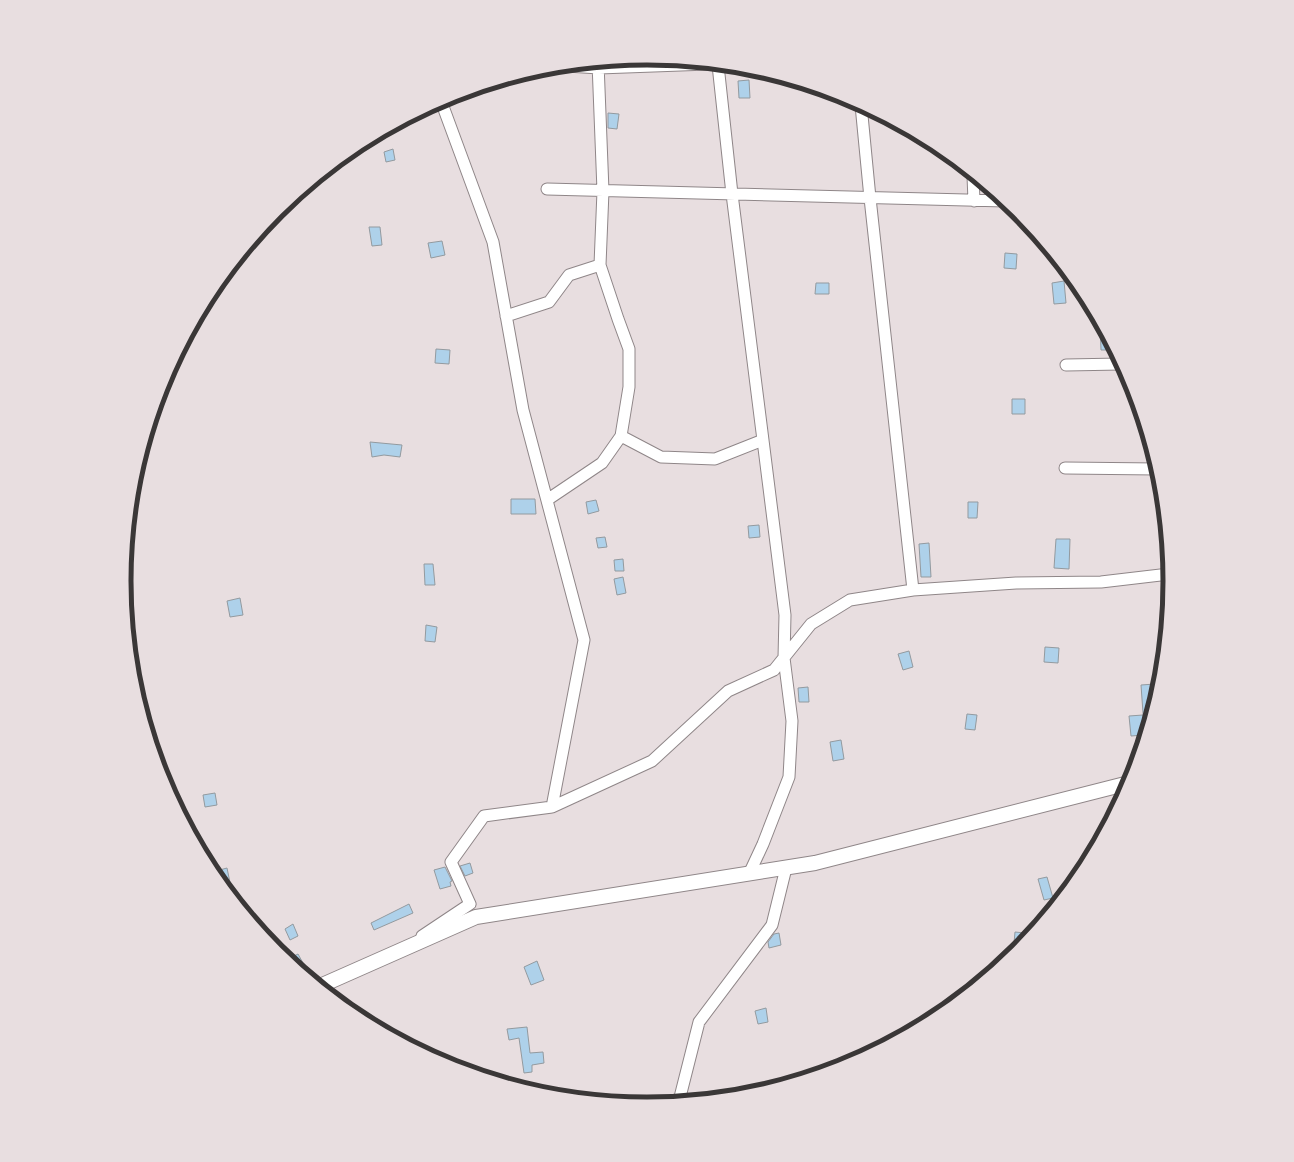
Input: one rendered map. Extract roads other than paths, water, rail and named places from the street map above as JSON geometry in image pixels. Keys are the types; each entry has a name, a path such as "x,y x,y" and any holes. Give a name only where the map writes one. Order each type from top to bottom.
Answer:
{"street":[{"path":"546,500 602,463 621,436 629,387 629,349 600,265 603,191 598,67"},
{"path":"719,70 732,194 785,615 784,658 792,721 790,777 763,844 749,874"},
{"path":"443,107 493,242 523,410 584,640 552,807"},
{"path":"862,112 913,590"},
{"path":"974,182 974,201"},
{"path":"547,189 996,202"},
{"path":"506,316 549,302 569,275 600,265"},
{"path":"1066,365 1115,364"},
{"path":"621,436 661,457 715,459 763,440"},
{"path":"1065,468 1150,469"},
{"path":"403,949 470,904 451,862 484,816 552,807 652,761 728,691 774,670 811,624 850,600 913,590 1016,583 1101,582 1163,575"},
{"path":"325,984 476,917 823,861 1121,785"},
{"path":"680,1096 699,1022 772,925 786,868"}]}
